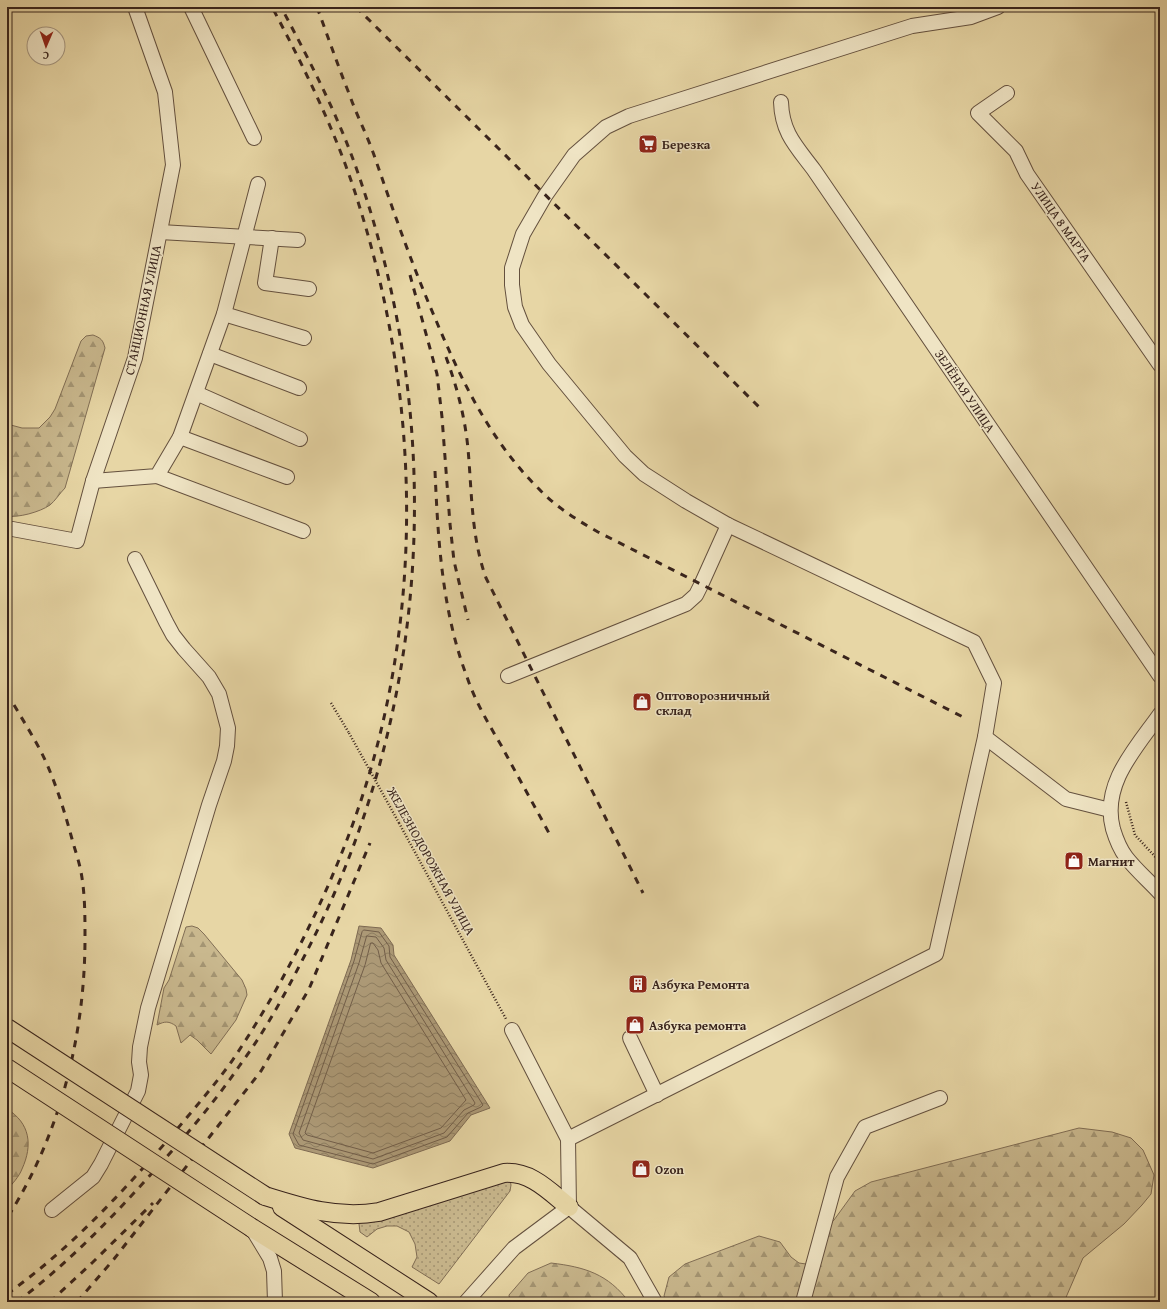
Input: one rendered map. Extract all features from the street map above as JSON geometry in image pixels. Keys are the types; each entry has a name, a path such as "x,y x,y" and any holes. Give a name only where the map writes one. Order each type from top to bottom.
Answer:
{"main road":[{"path":"7,1028 429,1302"},
{"path":"7,1068 252,1228 364,1298"},
{"path":"265,1196 321,1212 351,1215 365,1214 379,1212 504,1173 512,1172 521,1173 535,1180 569,1207"}],"street":[{"name":"СТАНЦИОННАЯ УЛИЦА","path":"7,528 77,541 93,481 135,358 173,165 166,92 135,7"},
{"path":"191,7 254,138"},
{"path":"568,1139 936,954 984,736 994,683 974,642 728,525 665,489 644,474 625,456 549,364 522,325 515,307 512,285 512,268 523,234 545,196 574,155 606,128 629,116 912,26 971,17 998,7"},
{"name":"УЛИЦА 8 МАРТА","path":"1007,93 978,113 1016,151 1027,174 1160,365"},
{"name":"ЗЕЛЁНАЯ УЛИЦА","path":"781,102 782,115 786,131 1160,676"},
{"path":"157,476 180,437 224,314 258,184"},
{"path":"160,232 298,240"},
{"path":"272,238 265,283 309,289"},
{"path":"224,314 304,338"},
{"path":"210,354 299,388"},
{"path":"196,394 300,439"},
{"path":"180,437 287,477"},
{"path":"93,481 157,476 303,532"},
{"path":"508,676 686,604 692,600 701,585 728,525"},
{"path":"52,1210 93,1177 138,1091 141,1075 139,1062 140,1047 148,1008 209,805 224,761 227,746 228,728 219,694 209,677 184,649 166,622 135,559"},
{"path":"1160,714 1120,771 1112,796 1110,810 1114,834 1125,856 1160,893"},
{"path":"984,736 1066,799 1110,810"},
{"path":"512,1030 568,1139 569,1207 630,1258 656,1302"},
{"path":"630,1038 657,1095"},
{"path":"803,1302 837,1177 866,1127 940,1098"},
{"path":"466,1302 514,1248 569,1207"},
{"path":"252,1228 270,1258 274,1271 275,1302"}],"path":[{"name":"ЖЕЛЕЗНОДОРОЖНАЯ УЛИЦА","path":"331,703 399,823 512,1030"},
{"path":"1125,799 1135,835 1160,862"}],"green space":[{"path":"93,335 101,340 105,348 65,488 46,508 23,515 7,516 7,424 22,428 39,428 50,417 55,409 81,341 86,336"},
{"path":"192,926 198,928 204,934 242,980 247,995 236,1020 211,1054 190,1035 181,1043 174,1024 167,1022 157,1025 164,988 169,980 186,927"},
{"path":"7,1109 21,1121 25,1128 28,1151 21,1172 7,1190"},
{"path":"1079,1128 1112,1132 1131,1138 1143,1150 1154,1175 1151,1194 1142,1205 1124,1224 1083,1258 1064,1302 667,1302 664,1296 669,1277 685,1264 759,1236 780,1242 791,1257 799,1263 806,1264 817,1256 823,1231 834,1220 855,1191 871,1182"},
{"path":"510,1180 510,1191 439,1284 412,1267 417,1257 415,1244 409,1232 397,1226 387,1226 377,1229 367,1237 360,1232 359,1224 362,1221"},
{"path":"551,1263 575,1267 604,1278 621,1292 629,1302 510,1302 509,1295 528,1273"}],"water":[{"path":"359,926 381,928 393,945 394,955 490,1108 471,1115 450,1141 373,1168 295,1148 289,1134 351,960"}],"railway":[{"path":"7,1294 52,1259 115,1199 154,1156 218,1080 247,1038 288,968 323,897 353,825 369,775 387,705 399,634 405,562 406,490 402,417 393,346 378,275 351,179 320,104 272,7"},
{"path":"17,1302 71,1257 121,1207 165,1159 220,1093 267,1024 306,953 347,862 379,768 400,672 412,575 414,477 406,379 389,281 362,185 345,139 315,72 281,7"},
{"path":"317,7 411,258 455,364 492,431 522,471 552,502 598,532 965,718"},
{"path":"356,7 759,407"},
{"path":"410,275 437,374 454,561 468,620"},
{"path":"446,357 454,380 465,425 471,498 477,546 486,578 643,893"},
{"path":"435,471 443,575 452,627 459,652 470,686 478,703 550,835"},
{"path":"7,693 42,753 54,781 64,810 81,872 85,913 84,975 74,1048 66,1084 42,1153 26,1186 7,1218"},
{"path":"77,1302 114,1259 261,1071 309,989 370,843"},
{"path":"50,1302 153,1203"}],"place":[{"name":"Березка","path":"648,144"},
{"name":"Оптоворозничный склад","path":"642,702"},
{"name":"Магнит","path":"1074,861"},
{"name":"Азбука Ремонта","path":"638,984"},
{"name":"Азбука ремонта","path":"635,1025"},
{"name":"Ozon","path":"641,1169"}]}
